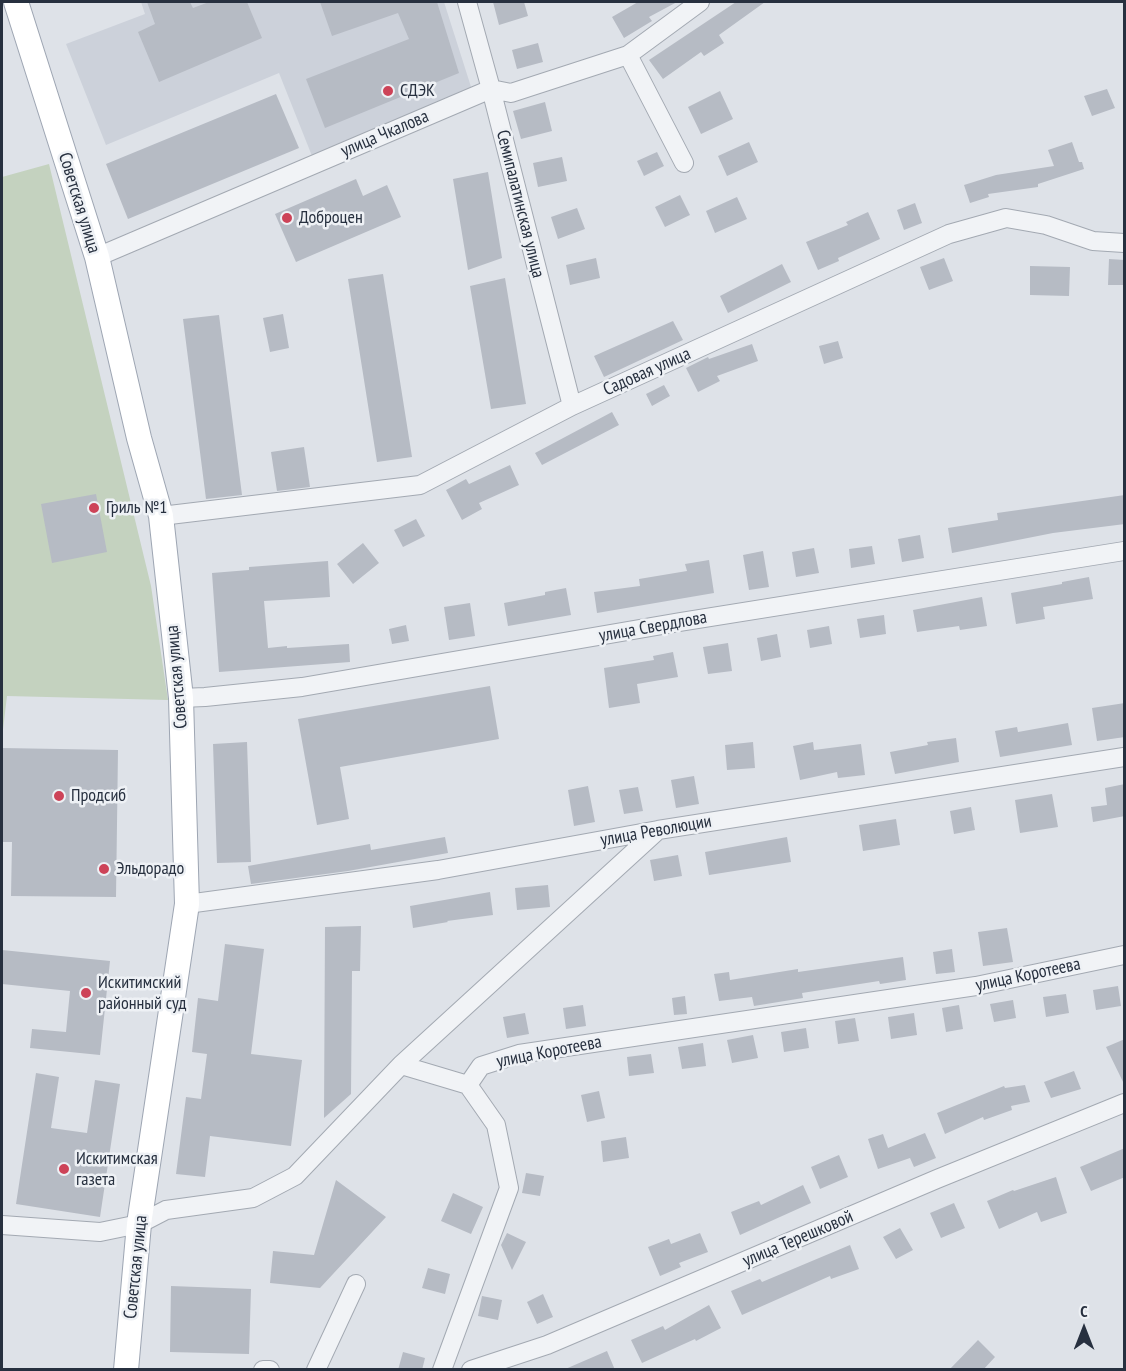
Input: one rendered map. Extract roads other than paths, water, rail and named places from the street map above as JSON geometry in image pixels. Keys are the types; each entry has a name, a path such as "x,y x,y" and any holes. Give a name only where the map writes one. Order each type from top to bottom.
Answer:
{"main road":[{"name":"Советская улица","path":"16,2 97,257 139,438 161,516 181,698 187,904 139,1224 126,1370"}],"street":[{"name":"Семипалатинская улица","path":"467,2 572,406"},
{"name":"улица Чкалова","path":"97,257 491,89 511,93 628,55 700,2"},
{"path":"628,55 684,163"},
{"name":"Садовая улица","path":"161,516 420,485 572,406 949,234 1006,218 1046,225 1093,241 1125,243"},
{"name":"улица Свердлова","path":"181,698 302,687 668,624 1125,551"},
{"name":"улица Революции","path":"187,904 438,870 658,830 1125,757"},
{"path":"2,1225 100,1232 139,1224 166,1210 253,1198 295,1176 401,1065 658,830"},
{"name":"улица Коротеева","path":"468,1085 481,1066 519,1053 976,986 1125,955"},
{"path":"401,1065 468,1085 496,1125 509,1188 442,1370"},
{"name":"улица Терешковой","path":"471,1370 547,1345 937,1179 1125,1103"},
{"path":"316,1370 356,1284"},
{"path":"262,1370 270,1370"}],"place":[{"name":"СДЭК","path":"388,91"},
{"name":"Доброцен","path":"287,218"},
{"name":"Гриль №1","path":"94,508"},
{"name":"Продсиб","path":"59,796"},
{"name":"Эльдорадо","path":"104,869"},
{"name":"Искитимский районный суд","path":"86,993"},
{"name":"Искитимская газета","path":"64,1169"}]}
